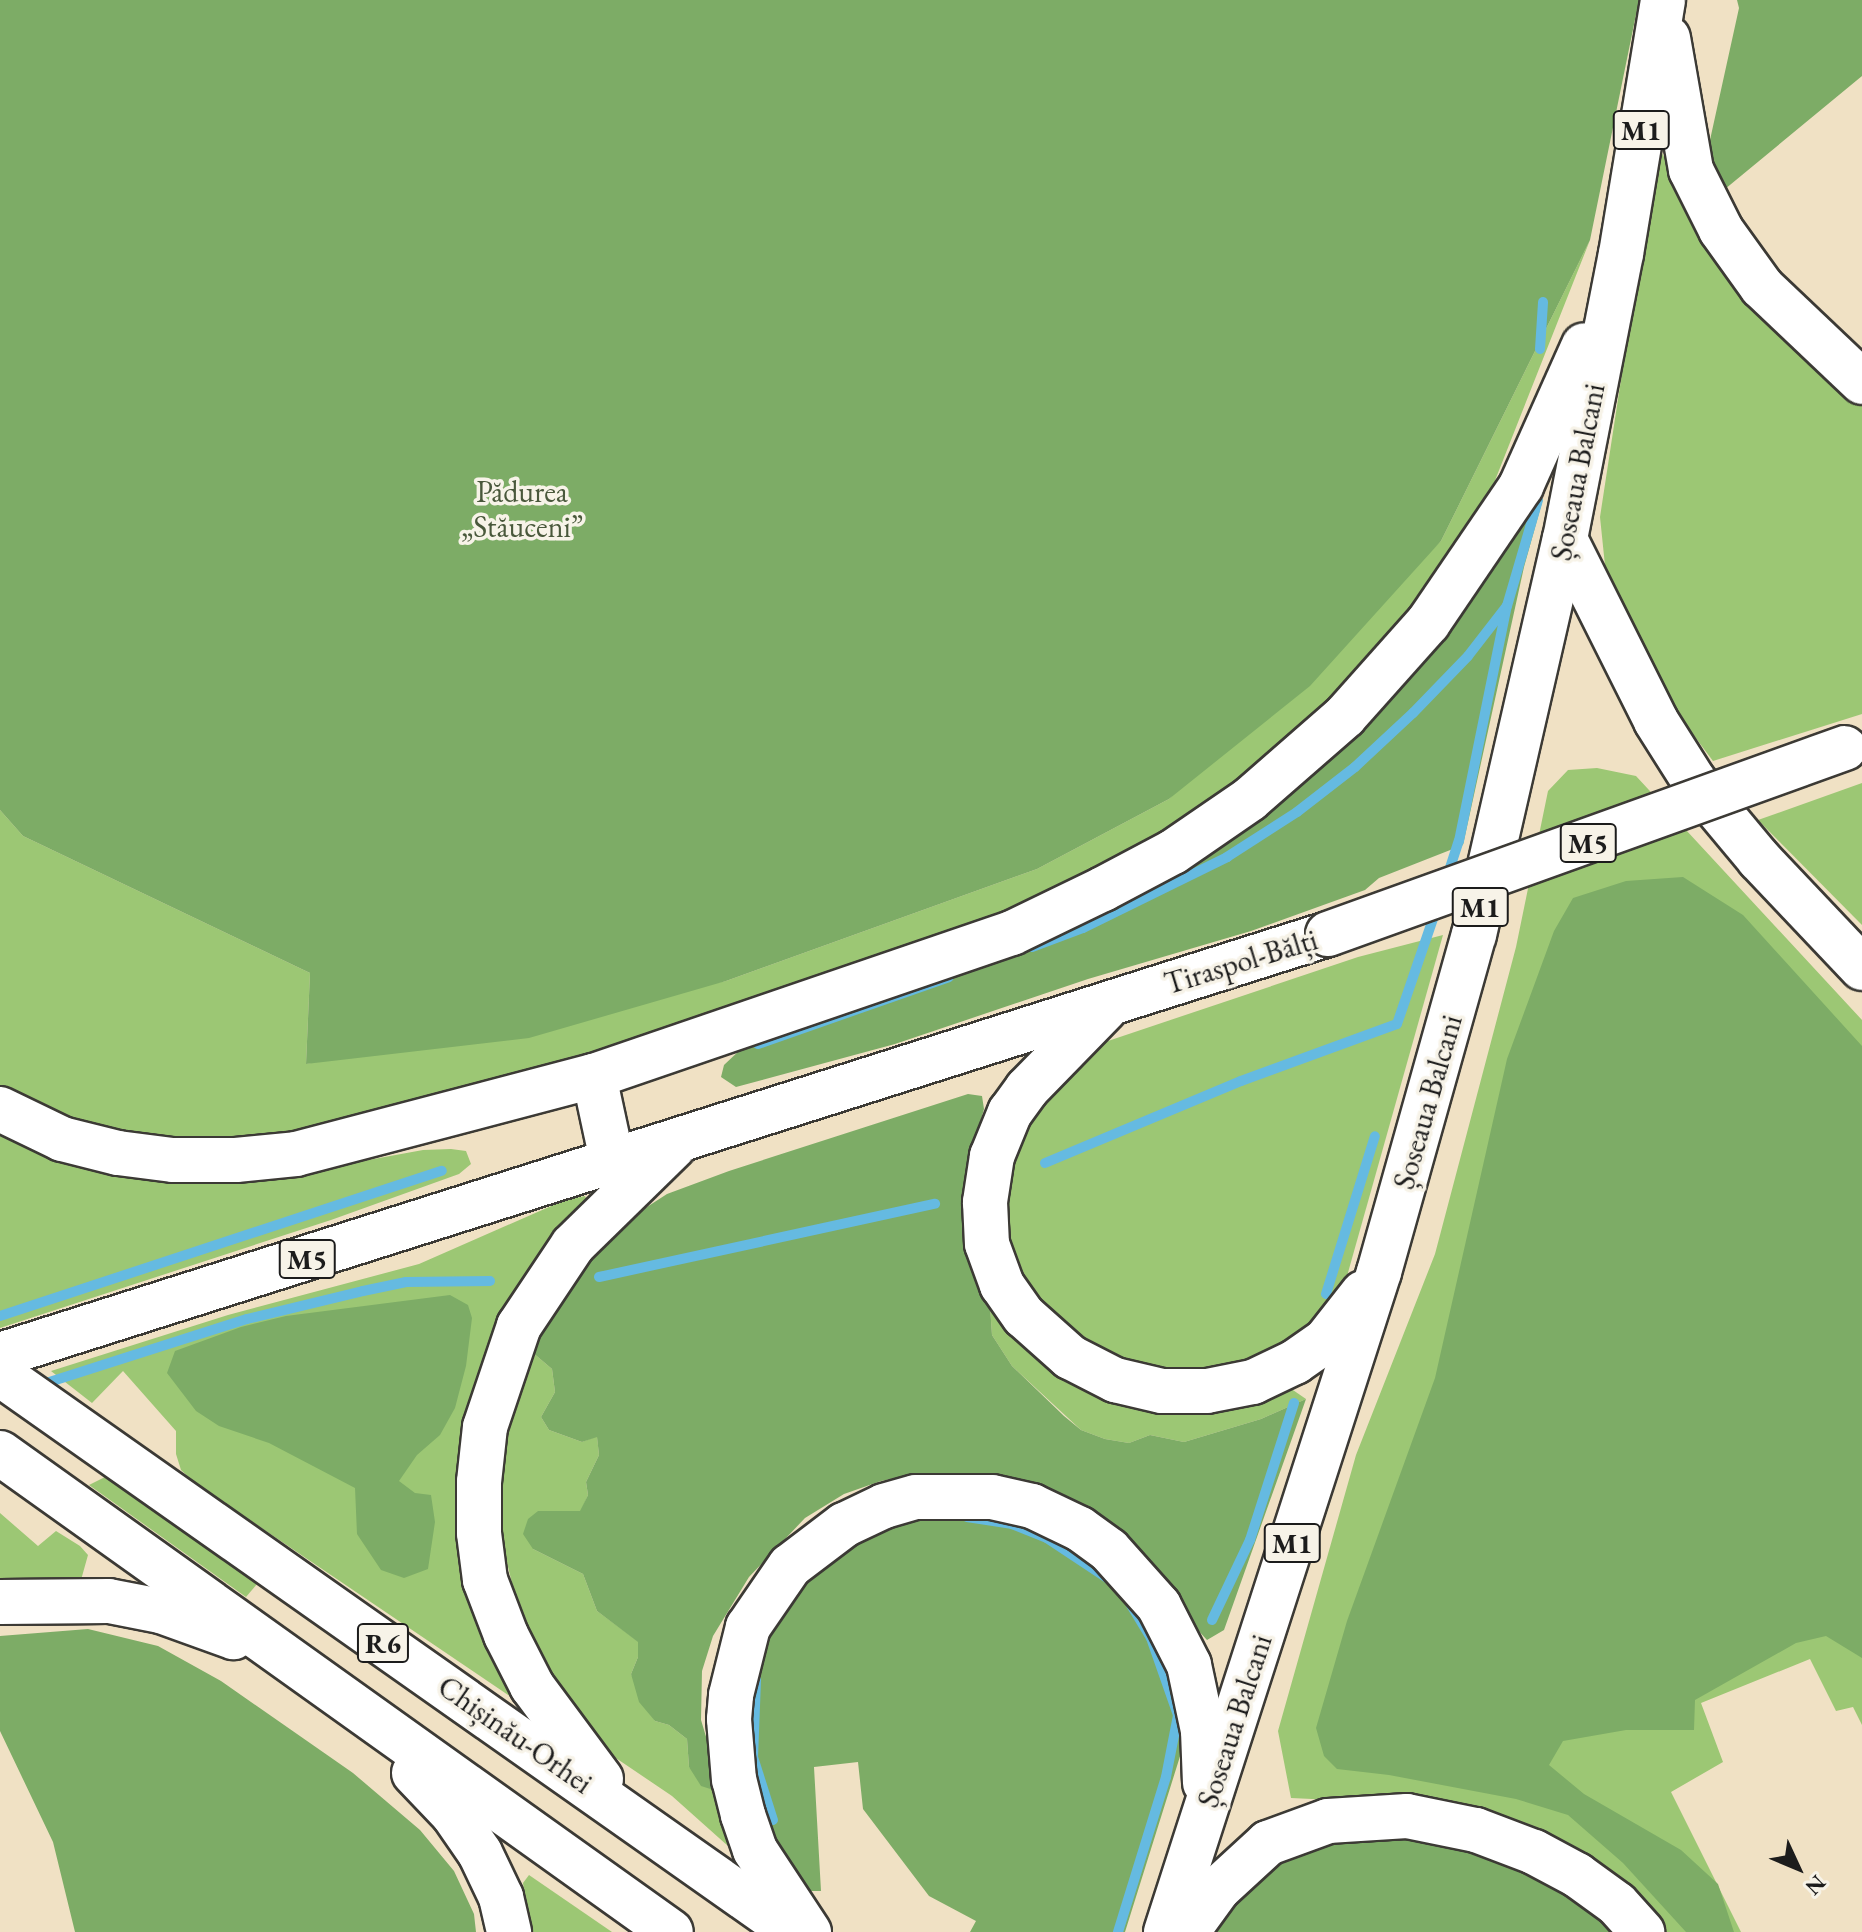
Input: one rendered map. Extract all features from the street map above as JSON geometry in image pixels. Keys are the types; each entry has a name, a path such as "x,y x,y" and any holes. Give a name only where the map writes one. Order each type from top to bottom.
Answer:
{"highway":[{"name":"M1","path":"1621,254 1663,3"},
{"path":"1663,3 1691,170 1721,230 1762,287 1862,382"},
{"path":"0,1109 62,1139 118,1153 173,1160 236,1160 296,1154 594,1076 1012,933 1173,852 1250,799 1345,716 1428,623 1521,486 1573,372 1621,254"},
{"name":"Șoseaua Balcani","path":"1166,1932 1379,1272 1474,935 1565,539 1621,254"},
{"path":"1565,539 1656,721 1694,781 1759,859 1862,968"},
{"name":"Tiraspol-Bălți","path":"612,1160 1328,934 1854,745"},
{"path":"1112,1002 1027,1089 1010,1112 992,1156 984,1225 992,1263 1002,1285 1024,1316 1049,1342 1089,1369 1138,1387 1192,1391 1231,1387 1275,1373 1312,1351 1326,1340 1379,1272"},
{"path":"594,1076 612,1160"},
{"path":"635,1821 561,1729 532,1686 506,1635 485,1580 479,1533 479,1482 485,1427 498,1380 525,1315 573,1245 684,1137"},
{"name":"M5","path":"0,1355 612,1160"},
{"name":"Chișinău-Orhei","path":"0,1374 793,1932"},
{"name":"R6","path":"0,1453 671,1932"},
{"path":"809,1932 755,1850 743,1815 734,1780 729,1719 731,1695 748,1627 790,1566 844,1525 884,1506 916,1497 992,1497 1032,1506 1080,1529 1118,1560 1159,1606 1189,1665 1203,1731 1206,1815"},
{"path":"0,1602 109,1601 161,1611 284,1656"},
{"path":"347,1701 453,1814 501,1897 509,1932"},
{"path":"1187,1932 1218,1889 1268,1843 1328,1821 1407,1816 1476,1830 1534,1852 1577,1875 1617,1904 1642,1932"}],"green space":[{"name":"Pădurea „Stăuceni”","path":"0,0 1639,0 1590,240 1441,541 1310,686 1169,799 1037,869 726,981 529,1038 306,1064 310,973 23,836 0,810"},
{"path":"1737,0 1862,0 1862,76 1719,194 1710,140 1739,8"},
{"path":"1657,144 1718,256 1862,401 1862,714 1713,761 1683,721 1607,585 1600,517"},
{"path":"1590,240 1479,521 1349,692 1221,802 1025,911 553,1067 308,1129 225,1140 133,1137 62,1126 0,1089 0,810 23,836 310,973 306,1064 726,981 1037,869 1169,799 1441,541"},
{"path":"1530,495 1543,499 1524,567 1463,845 1379,878 1365,890 1251,931 1088,979 895,1044 736,1087 721,1077 724,1065 758,1033 1185,865"},
{"path":"1597,768 1636,776 1862,1020 1862,1725 1853,1707 1836,1711 1810,1659 1701,1703 1723,1762 1671,1792 1741,1932 1666,1932 1642,1903 1354,1801 1291,1798 1278,1731 1356,1455 1435,1254 1516,947 1548,791 1568,770"},
{"path":"1862,783 1862,925 1758,820"},
{"path":"1683,877 1743,915 1862,1046 1862,1658 1826,1636 1796,1643 1695,1700 1694,1730 1626,1730 1563,1741 1549,1765 1584,1794 1681,1850 1718,1884 1734,1932 1686,1932 1623,1863 1568,1815 1516,1799 1389,1775 1337,1769 1324,1756 1316,1728 1347,1621 1435,1378 1507,1059 1554,931 1573,898 1626,881"},
{"path":"1443,935 1342,1294 1298,1338 1255,1361 1221,1369 1164,1373 1130,1364 1078,1338 1037,1298 1014,1264 1002,1198 1025,1111 1064,1069 1105,1042 1358,957"},
{"path":"968,1094 982,1096 984,1109 965,1175 966,1217 989,1291 992,1335 1012,1366 1064,1416 1081,1430 1105,1439 1129,1443 1150,1435 1184,1442 1261,1419 1306,1399 1224,1630 1207,1640 1187,1618 952,1477 914,1474 881,1481 844,1494 805,1518 749,1577 713,1636 702,1671 701,1720 723,1793 701,1786 689,1767 687,1739 669,1725 655,1721 639,1702 631,1674 638,1657 638,1642 597,1611 583,1574 533,1549 523,1534 528,1519 538,1511 580,1511 588,1495 586,1482 599,1455 597,1437 582,1442 549,1430 541,1417 555,1392 552,1369 532,1352 582,1268 633,1216 667,1194"},
{"path":"0,1120 319,1169 423,1150 451,1149 466,1151 471,1164 459,1174 331,1220 0,1328"},
{"path":"585,1196 589,1205 473,1412 520,1703 195,1483 181,1470 176,1454 176,1431 123,1371 92,1403 51,1371 228,1315 419,1264 565,1200"},
{"path":"989,1291 1050,1364 1290,1388 1306,1399 1261,1419 1184,1442 1150,1435 1129,1443 1105,1439 1081,1430 1012,1366 992,1335"},
{"path":"450,1295 468,1305 472,1318 466,1366 455,1408 440,1435 417,1455 399,1481 415,1493 431,1495 435,1522 428,1569 404,1578 381,1570 357,1534 355,1488 269,1443 219,1426 196,1411 167,1373 175,1351 241,1327 286,1316"},
{"path":"532,1352 552,1369 555,1392 541,1417 549,1430 582,1442 597,1436 599,1455 586,1482 588,1495 581,1511 538,1511 533,1549 583,1574 597,1611 639,1642 638,1657 631,1674 655,1721 669,1725 687,1739 689,1767 723,1793 737,1840 728,1846 672,1796 604,1750 538,1652 521,1620 499,1530 497,1475 505,1417"},
{"path":"109,1475 257,1584 246,1597 89,1485"},
{"path":"0,1513 38,1546 56,1531 80,1546 88,1555 81,1580 0,1582"},
{"path":"928,1516 1012,1524 1082,1557 1111,1580 1151,1638 1178,1715 1182,1750 1125,1932 970,1932 976,1921 929,1896 863,1809 858,1762 814,1767 821,1891 802,1891 777,1860 752,1789 755,1684 779,1609 801,1580 857,1535"},
{"path":"88,1629 158,1646 221,1681 353,1773 420,1830 454,1871 474,1914 476,1932 75,1932 53,1842 0,1731 0,1636"},
{"path":"1327,1836 1439,1836 1549,1873 1622,1932 1211,1932 1254,1869"},
{"path":"529,1875 612,1932 529,1932 523,1883"}],"waterway":[{"path":"1540,349 1543,302"},
{"path":"1447,877 1459,841 1507,606 1538,500"},
{"path":"1032,947 1083,928 1227,857 1297,812 1355,767 1413,713 1468,656 1506,607"},
{"path":"1045,1163 1241,1081 1397,1024 1437,907"},
{"path":"758,1044 949,977"},
{"path":"1326,1294 1375,1136"},
{"path":"0,1316 442,1171"},
{"path":"599,1277 935,1204"},
{"path":"40,1385 247,1319 363,1291 406,1282 490,1281"},
{"path":"1212,1620 1250,1540 1294,1403"},
{"path":"967,1517 1012,1524 1047,1538 1107,1578"},
{"path":"1118,1932 1166,1777 1178,1715 1151,1638 1131,1605"},
{"path":"756,1680 753,1757 773,1820"}]}
